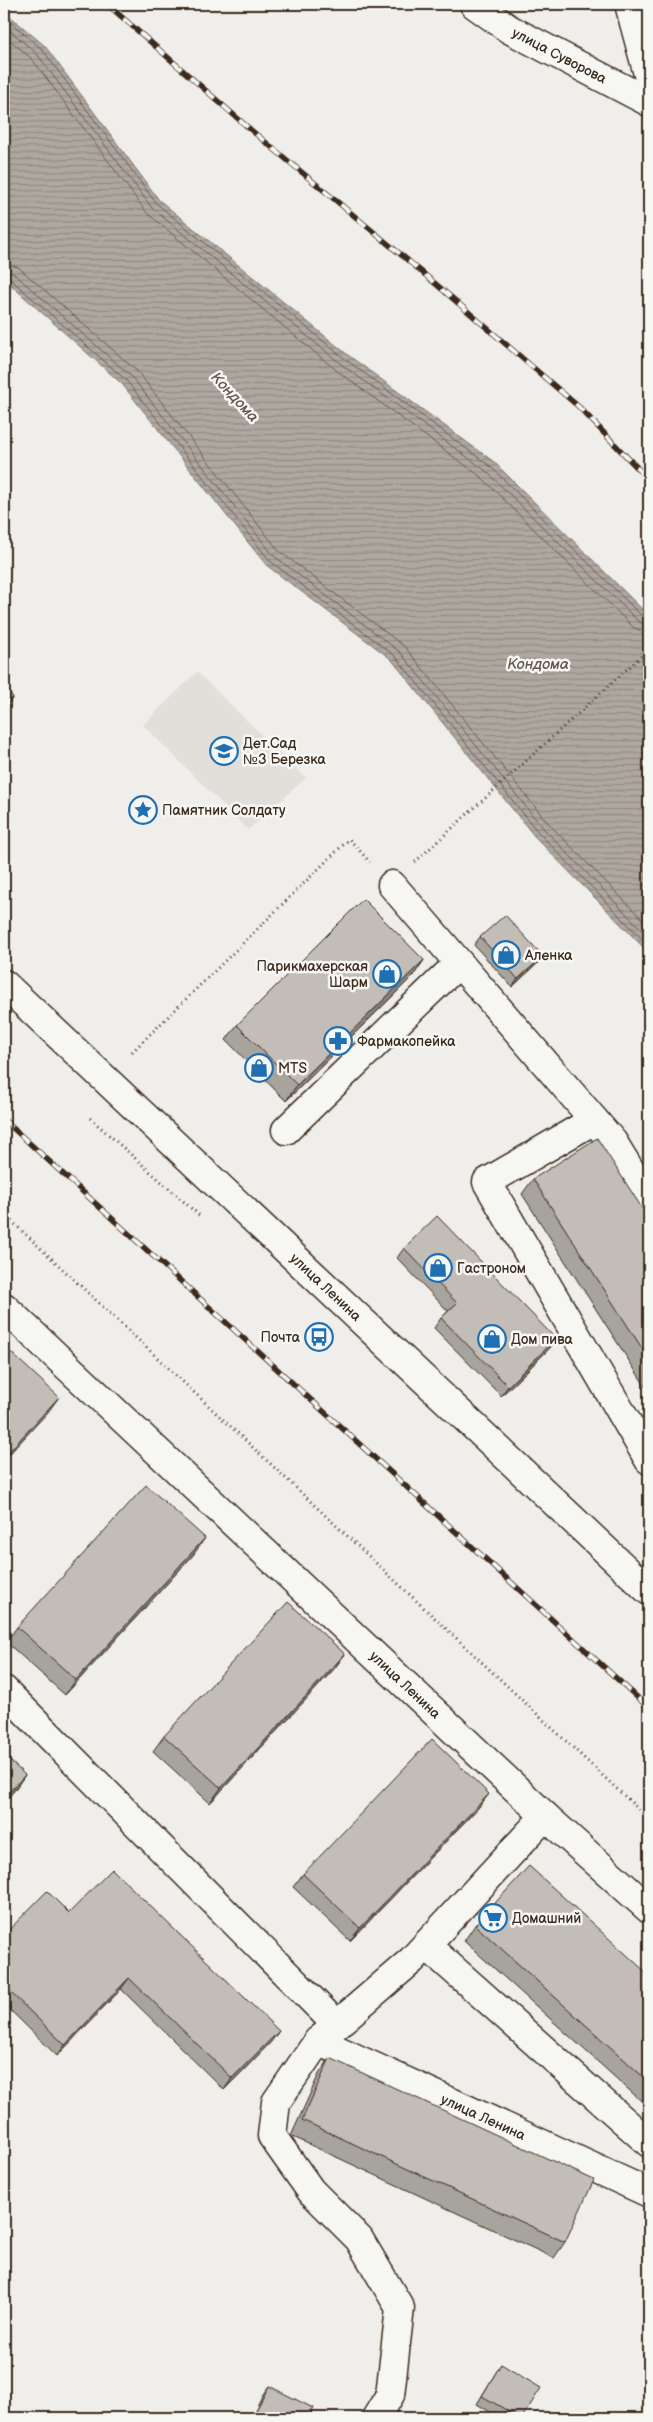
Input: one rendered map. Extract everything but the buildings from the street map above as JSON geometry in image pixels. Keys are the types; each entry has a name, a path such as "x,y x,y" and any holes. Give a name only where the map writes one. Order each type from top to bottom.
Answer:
{"street":[{"name":"улица Суворова","path":"474,4 509,29 649,102"},
{"path":"629,4 649,78"},
{"path":"398,878 459,963 613,1142 649,1201"},
{"path":"286,1130 459,963"},
{"name":"улица Ленина","path":"4,984 649,1591"},
{"path":"594,1120 487,1182 649,1460"},
{"name":"улица Ленина","path":"4,1307 545,1816 649,1909"},
{"name":"улица Ленина","path":"4,1690 327,2032 649,2194"},
{"path":"376,2418 390,2395 400,2308 359,2239 311,2191 272,2136 276,2102 327,2032 412,1960 545,1816"},
{"path":"426,1945 649,2143"}],"path":[{"path":"132,1052 349,840 398,878 649,649"},
{"path":"4,1214 649,1819"}],"shaded area":[{"name":"Дет.Сад №3 Березка","path":"197,672 306,778 248,830 143,725"}],"water":[{"name":"Кондома","path":"4,11 45,46 159,200 348,355 494,462 649,616 649,953 535,837 391,659 266,565 122,384 4,279"}],"railway":[{"path":"107,4 251,130 423,273 579,407 649,480"},
{"path":"4,1120 649,1708"}],"place":[{"name":"Дет.Сад №3 Березка","path":"224,751"},
{"name":"Памятник Солдату","path":"143,810"},
{"name":"Аленка","path":"506,955"},
{"name":"Парикмахерская Шарм","path":"387,974"},
{"name":"Фармакопейка","path":"338,1041"},
{"name":"MTS","path":"259,1068"},
{"name":"Гастроном","path":"438,1268"},
{"name":"Почта","path":"319,1337"},
{"name":"Дом пива","path":"492,1339"},
{"name":"Домашний","path":"493,1918"}]}
